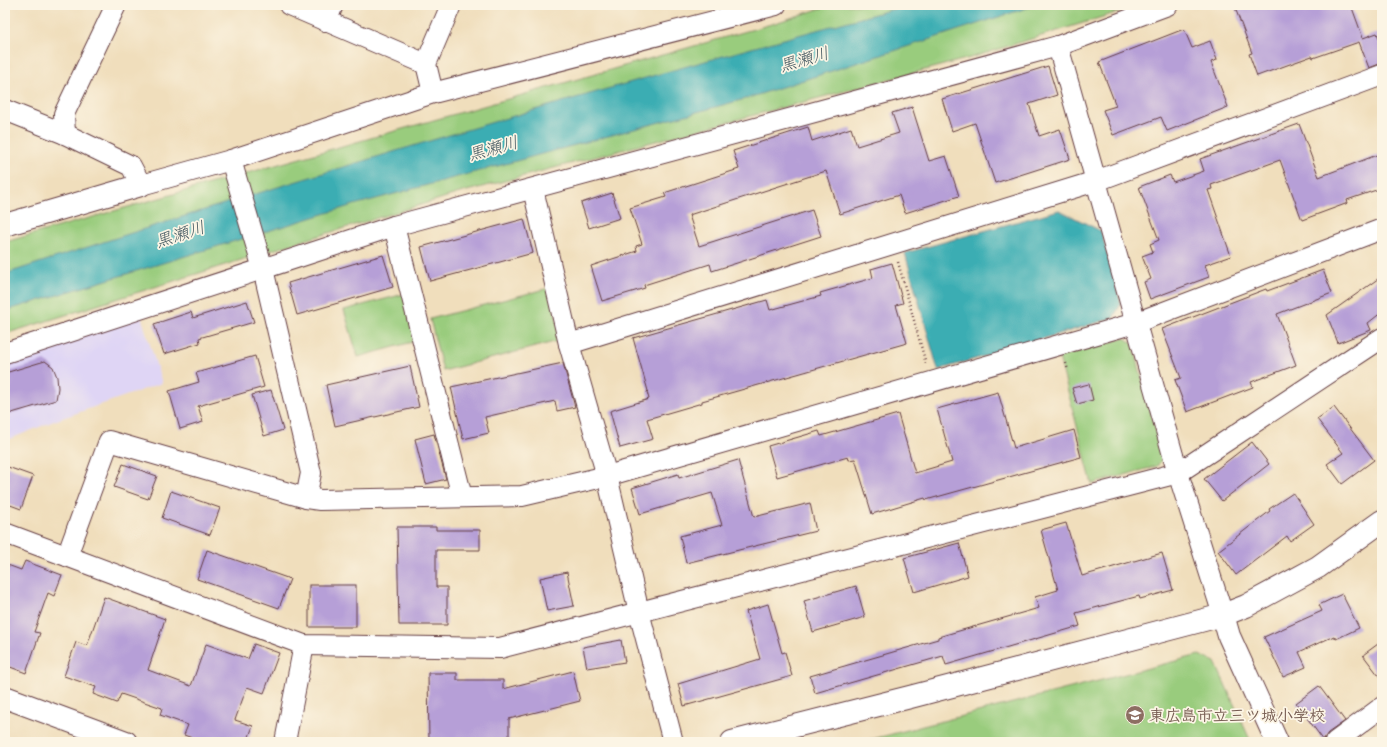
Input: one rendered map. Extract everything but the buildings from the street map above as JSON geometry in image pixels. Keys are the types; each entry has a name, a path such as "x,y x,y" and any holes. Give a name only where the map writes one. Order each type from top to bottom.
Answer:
{"street":[{"path":"65,134 64,114 116,5"},
{"path":"289,5 330,13 426,64"},
{"path":"433,93 426,64 451,5"},
{"path":"5,225 141,185 232,164 433,93 776,5"},
{"path":"5,353 262,266 394,226 533,190 1058,46 1168,5"},
{"path":"1058,46 1178,473 1229,636 1278,742"},
{"path":"569,344 1096,182 1382,75"},
{"path":"5,110 65,134 131,166 141,185"},
{"path":"232,164 262,266 311,473 306,498"},
{"path":"533,190 569,344 607,476 639,612 673,742"},
{"path":"394,226 462,497"},
{"path":"67,556 108,441 306,498 320,500 522,496 607,476 1135,323 1382,229"},
{"path":"5,533 304,645 500,648 1178,473 1382,338"},
{"path":"732,742 1223,615 1246,606 1318,567 1382,521"},
{"path":"285,742 304,645"},
{"path":"5,697 126,742"},
{"path":"1335,742 1382,707"}],"path":[{"path":"893,244 931,382"}],"shaded area":[{"path":"141,316 162,383 54,421 5,441 5,359"}],"green space":[{"path":"831,5 1141,5 970,58 463,192 5,334 5,242 775,23"},
{"path":"549,288 562,340 443,371 430,319"},
{"path":"404,294 416,341 358,357 344,310"},
{"path":"1125,338 1133,344 1163,458 1157,466 1092,484 1059,357"},
{"path":"1199,655 1215,662 1251,742 861,742"}],"water":[{"name":"黒瀬川","path":"908,5 1036,5 745,99 350,206 5,311 5,274 342,167 568,100"},
{"path":"1059,210 1101,231 1121,304 1113,318 938,370 905,253"}],"place":[{"name":"東広島市立三ツ城小学校","path":"1135,715"}]}
